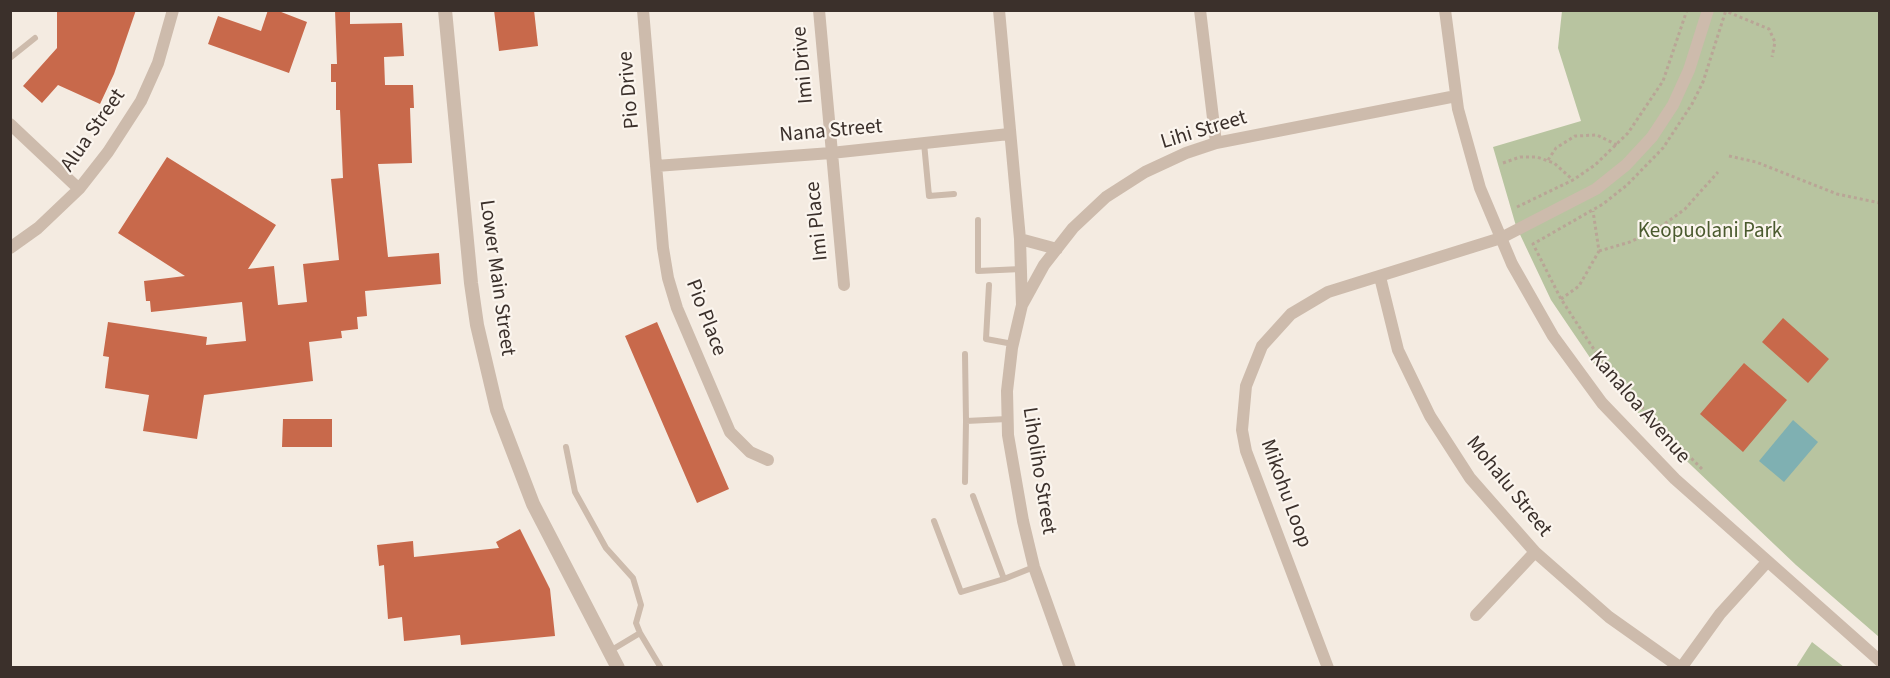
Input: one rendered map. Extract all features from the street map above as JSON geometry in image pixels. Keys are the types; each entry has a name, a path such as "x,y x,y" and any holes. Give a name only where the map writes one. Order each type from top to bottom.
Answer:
{"street":[{"name":"Alua Street","path":"10,248 38,228 78,189 108,152 141,101 158,63 173,10"},
{"name":"Lower Main Street","path":"445,10 471,283 477,325 497,410 533,504 618,668"},
{"name":"Pio Drive","path":"643,10 656,166"},
{"name":"Imi Drive","path":"819,10 831,153"},
{"name":"Liholiho Street","path":"999,10 1020,239 1022,305 1013,344 1007,391 1008,418 1021,510 1034,567 1070,668"},
{"path":"1200,10 1216,143"},
{"name":"Kanaloa Avenue","path":"1445,10 1456,96 1480,188 1512,264 1553,336 1602,402 1675,478 1880,661"},
{"name":"Mikohu Loop","path":"1328,668 1246,451 1242,408 1246,386 1257,356 1275,329 1291,314 1328,292 1502,238 1596,189 1626,165 1652,137 1673,105 1689,70 1708,10"},
{"name":"Lihi Street","path":"1022,305 1044,265 1073,228 1106,197 1145,172 1186,153 1216,143 1456,96"},
{"path":"10,124 78,189"},
{"name":"Nana Street","path":"656,166 831,153 1009,134"},
{"name":"Imi Place","path":"831,153 844,285"},
{"name":"Pio Place","path":"656,166 663,248 677,308 730,432 750,452 768,460"},
{"path":"1020,239 1057,249"},
{"name":"Mohalu Street","path":"1380,277 1398,350 1430,416 1470,478 1535,552 1609,617 1681,668"},
{"path":"1476,615 1535,552"},
{"path":"1681,668 1720,614 1767,562"}],"lane":[{"path":"10,58 35,38"},
{"path":"924,143 929,196 954,194"},
{"path":"978,220 978,271 1021,269"},
{"path":"989,285 986,339 1013,344"},
{"path":"965,354 965,482"},
{"path":"966,421 1008,418"},
{"path":"566,447 575,492 606,548 633,578 640,605 636,623 661,668"},
{"path":"973,496 1004,579"},
{"path":"934,521 961,592 1034,567"},
{"path":"609,651 640,633"}],"path":[{"path":"1517,207 1573,180 1617,145 1641,116 1663,81 1687,10"},
{"path":"1723,10 1769,29 1775,42 1772,57"},
{"path":"1548,160 1556,148 1575,136 1597,135 1617,145"},
{"path":"1503,162 1528,156 1548,160 1561,168 1573,180"},
{"path":"1729,156 1756,162 1837,194 1880,203"},
{"path":"1599,251 1630,242 1659,228 1685,209 1718,172"},
{"path":"1561,299 1579,286 1599,251 1593,211"},
{"path":"1533,244 1561,299 1611,373 1702,469"}],"green space":[{"name":"Keopuolani Park","path":"1562,11 1879,11 1879,637 1796,565 1652,428 1597,368 1551,300 1516,226 1493,147 1581,121 1558,48"},
{"path":"1812,642 1844,667 1796,667"}],"water":[{"path":"1793,420 1818,442 1784,482 1759,461"}],"building":[{"path":"57,10 136,10 114,74 100,104 58,85 42,103 23,86 57,48"},
{"path":"268,10 276,10 307,22 289,73 208,44 218,16 261,31"},
{"path":"335,10 350,10 350,24 402,23 404,56 384,57 385,85 413,85 414,108 410,108 412,163 378,164 388,257 439,253 441,284 365,291 367,316 357,317 358,329 341,331 342,338 309,342 313,381 204,395 197,439 143,431 149,395 105,388 109,357 103,356 108,322 207,337 206,345 246,341 242,302 151,312 150,301 146,301 144,281 185,276 118,233 167,157 276,225 248,269 274,266 278,305 307,302 303,264 339,260 331,179 343,178 340,110 336,110 336,82 331,82 331,64 337,64"},
{"path":"494,10 534,10 538,46 499,51"},
{"path":"1783,318 1829,359 1808,383 1762,342"},
{"path":"657,322 729,489 697,503 625,336"},
{"path":"1744,363 1787,400 1743,452 1700,414"},
{"path":"283,419 332,419 332,447 282,447"},
{"path":"520,529 550,589 555,636 461,645 460,635 404,641 402,617 388,619 384,565 379,566 377,545 413,541 414,557 499,548 496,542"}]}
